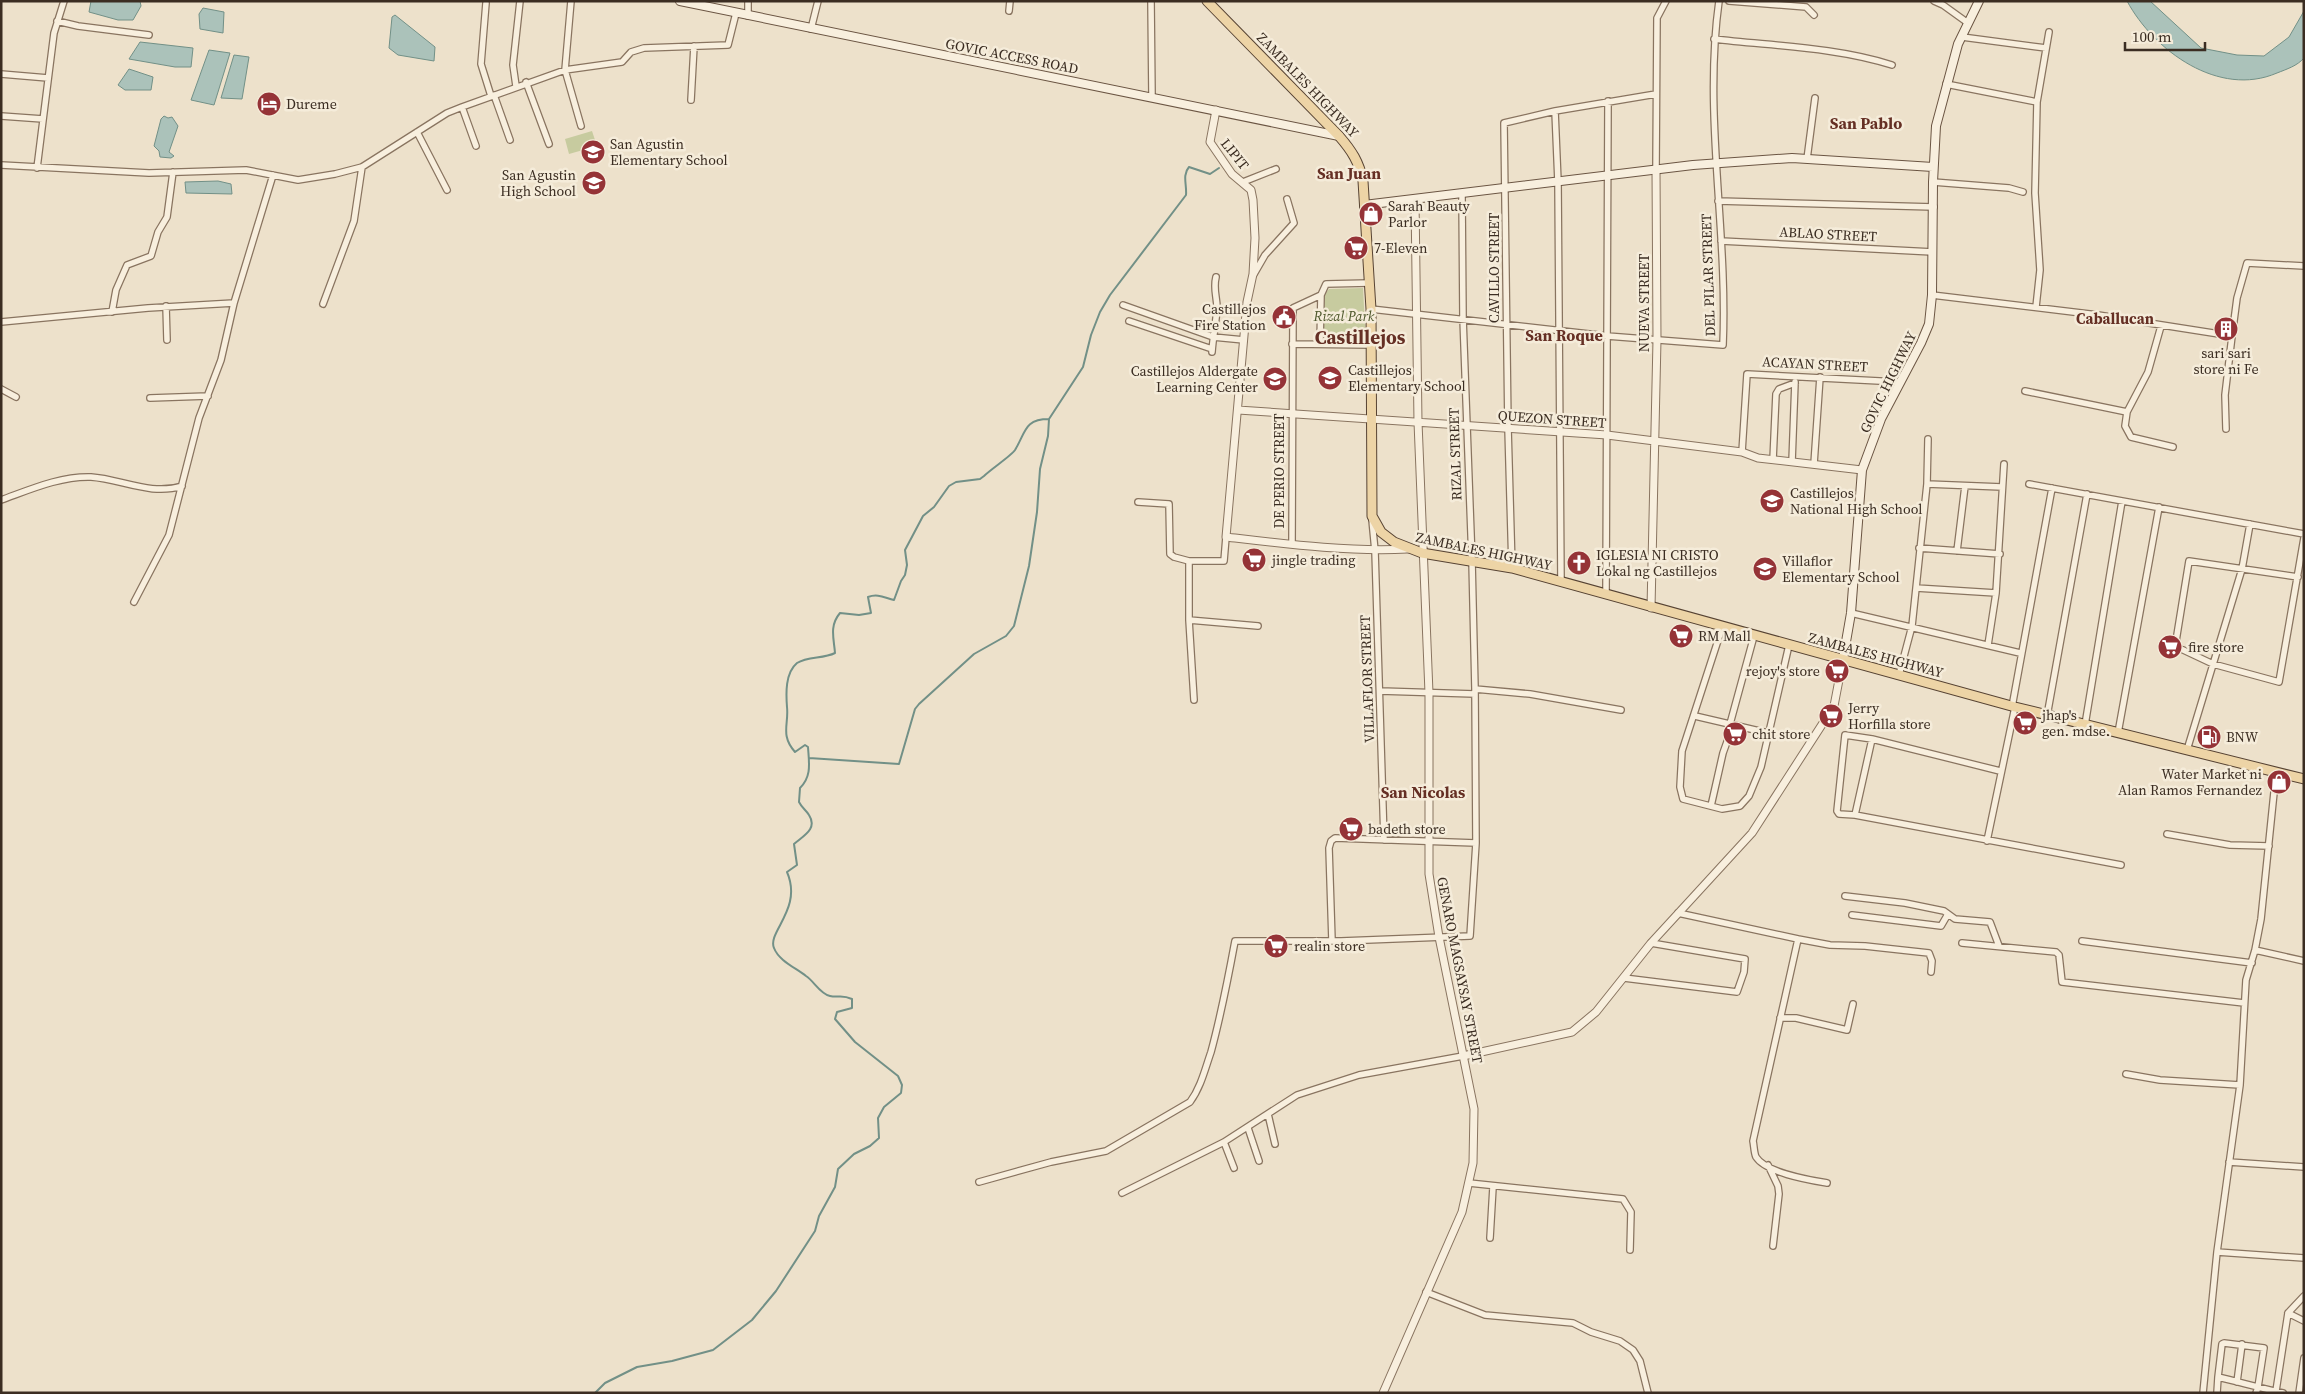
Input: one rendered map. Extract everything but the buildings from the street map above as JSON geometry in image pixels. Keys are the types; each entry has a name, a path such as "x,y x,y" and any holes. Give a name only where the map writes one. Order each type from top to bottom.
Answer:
{"main road":[{"name":"GOVIC ACCESS ROAD","path":"680,1 1339,136"},
{"name":"ZAMBALES HIGHWAY","path":"1207,1 1339,136 1353,152 1360,167 1371,309 1372,516 1381,532 1394,542 1422,553 1512,568 1722,628 1843,659 2047,716 2276,773 2303,777"},
{"name":"GOVIC HIGHWAY","path":"1843,659 1851,613 1862,470 1881,419 1929,324 1932,295 1933,167 1936,126 1946,84 1962,37 1979,1"},
{"path":"1364,205 1462,195 1656,169 1792,158 1933,167"}],"street":[{"path":"37,168 57,21 64,1"},
{"path":"516,86 513,65 520,1"},
{"path":"571,1 565,70 581,126"},
{"path":"748,1 748,16"},
{"path":"811,29 818,1"},
{"path":"1009,11 1010,1"},
{"path":"1151,1 1152,97"},
{"name":"NUEVA STREET","path":"1650,608 1657,340 1657,18 1666,1"},
{"name":"DEL PILAR STREET","path":"1371,309 1463,318 1607,336 1723,345 1721,241 1712,100 1714,38 1719,1"},
{"path":"1728,1 1806,7 1814,14"},
{"path":"1934,1 1943,5 1968,23"},
{"path":"486,3 481,64 510,140"},
{"path":"1,165 37,168 173,172 246,170 298,180 362,167 447,113 526,82 565,70 622,62 631,52 644,48 728,45 736,13"},
{"path":"57,21 78,26 149,35"},
{"path":"2036,307 2040,270 2035,193 2037,102 2049,32"},
{"path":"1962,37 2046,48"},
{"path":"1714,38 1864,56 1892,65"},
{"path":"691,100 694,46"},
{"path":"1,74 48,78"},
{"path":"526,82 549,144"},
{"path":"1946,84 2037,102"},
{"name":"CAVILLO STREET","path":"1512,568 1506,324 1504,123 1554,111 1656,94"},
{"path":"1807,159 1815,98"},
{"path":"1606,595 1608,101"},
{"path":"462,106 476,146"},
{"name":"LIPIT","path":"1216,110 1210,142 1232,174 1243,182"},
{"path":"1554,111 1558,182 1561,582"},
{"path":"1,116 43,119"},
{"path":"416,132 447,190"},
{"path":"323,304 354,221 362,167"},
{"path":"1138,502 1169,504 1170,554 1174,557 1188,561 1224,561 1247,302 1253,274 1255,238 1251,190 1243,182 1276,168"},
{"path":"112,312 116,290 127,266 151,256 158,232 167,217 173,172"},
{"path":"134,602 169,534 199,418 222,360 234,303 274,175"},
{"path":"1933,182 2009,188 2023,192"},
{"name":"RIZAL STREET","path":"1439,937 1470,936 1476,844 1475,692 1463,318 1462,195"},
{"path":"1253,274 1265,255 1294,223 1287,199"},
{"name":"GENARO MAGSAYSAY STREET","path":"1383,1393 1462,1212 1469,1184 1474,1145 1474,1108 1439,937 1429,874 1429,693 1418,422 1415,200"},
{"path":"1718,201 1934,207"},
{"name":"ABLAO STREET","path":"1721,241 1933,252"},
{"path":"2226,429 2225,395 2232,336 2238,298 2247,263 2304,266"},
{"path":"1129,321 1212,351 1217,310 1217,299 1213,288 1216,278"},
{"path":"1320,344 1320,295 1326,284 1369,283"},
{"name":"DE PERIO STREET","path":"1292,544 1291,414 1293,308 1320,295"},
{"path":"1932,295 2098,315 2232,336"},
{"path":"1,322 166,306 234,303"},
{"path":"1123,305 1213,338 1244,340"},
{"path":"166,306 167,340"},
{"path":"2161,326 2148,372 2127,412 2125,426 2131,437 2172,447"},
{"path":"1292,344 1371,345"},
{"name":"ACAYAN STREET","path":"1742,452 1747,374 1796,375 1899,382"},
{"path":"1792,462 1796,375"},
{"path":"1814,464 1820,377"},
{"path":"1773,460 1776,394 1779,389 1795,383"},
{"path":"1,389 16,397"},
{"path":"2025,392 2127,412"},
{"path":"150,398 208,396"},
{"name":"QUEZON STREET","path":"1238,410 1607,435 1742,452 1758,458 1862,470"},
{"path":"1899,675 1912,626 1927,484 1928,439"},
{"path":"1988,645 2000,554 2004,464"},
{"path":"1,500 28,489 80,478 104,478 151,489 173,489 182,486"},
{"path":"1927,484 2002,487"},
{"path":"2028,484 2250,524 2304,536 2298,577 2279,682 2213,664 2178,648 2176,641 2189,561 2298,577"},
{"path":"1958,551 1965,486"},
{"path":"1987,841 2014,707 2020,653 2052,488"},
{"path":"2047,716 2087,494"},
{"path":"2085,725 2122,501"},
{"path":"2118,733 2159,507"},
{"name":"VILLAFLOR STREET","path":"1372,516 1375,551 1384,840"},
{"path":"2187,750 2242,569 2250,524"},
{"path":"1226,536 1375,551 1408,549"},
{"path":"1919,548 2000,554"},
{"path":"1188,561 1189,620 1194,700"},
{"path":"1916,588 1996,594"},
{"path":"1851,613 2020,653"},
{"path":"1189,620 1258,626"},
{"path":"1722,628 1695,716 1682,751 1680,787 1684,799 1722,809 1740,806 1749,796 1761,767 1789,645"},
{"path":"1711,806 1722,753 1732,725 1754,636"},
{"path":"1122,1193 1224,1142 1297,1095 1359,1075 1463,1056 1572,1032 1596,1012 1651,943 1752,833 1834,706 1843,659"},
{"path":"1380,690 1429,693 1530,694 1620,710"},
{"path":"1695,716 1768,733"},
{"path":"2000,771 1872,739 1845,735 1837,811 1840,814 1855,815 2121,865"},
{"path":"1855,815 1872,739"},
{"path":"2202,1393 2217,1252 2240,1085 2246,980 2256,950 2276,773"},
{"path":"2167,834 2230,845 2269,846"},
{"path":"1332,941 1329,848 1331,841 1335,838 1476,844"},
{"path":"1845,896 1905,903 1944,911 1956,919 1990,922 1999,946"},
{"path":"1678,913 1830,945 1865,946 1929,954 1932,961 1931,972"},
{"path":"1852,915 1941,926 1948,914"},
{"path":"980,1182 1051,1162 1106,1151 1190,1102 1196,1094 1204,1074 1222,1012 1235,941 1332,941 1439,937"},
{"path":"1798,939 1754,1141 1756,1156 1768,1165 1786,1175 1827,1183"},
{"path":"2082,941 2252,963"},
{"path":"1624,978 1737,992 1744,972 1745,959 1651,943"},
{"path":"1962,943 2056,952 2059,955 2062,982 2244,1003"},
{"path":"2256,950 2304,961"},
{"path":"1780,1018 1796,1018 1847,1030 1853,1004"},
{"path":"2126,1074 2160,1080 2240,1085"},
{"path":"1268,1114 1275,1144"},
{"path":"1248,1128 1260,1161"},
{"path":"1224,1142 1234,1168"},
{"path":"2229,1162 2304,1166"},
{"path":"1768,1165 1780,1194 1772,1246"},
{"path":"1469,1184 1623,1198 1631,1212 1630,1250"},
{"path":"1490,1238 1493,1187"},
{"path":"2217,1252 2304,1258"},
{"path":"1426,1292 1485,1315 1573,1323 1591,1332 1620,1341 1633,1350 1640,1361 1648,1393"},
{"path":"2276,1391 2288,1314 2304,1296"},
{"path":"2288,1314 2304,1321"},
{"path":"2217,1393 2222,1344 2224,1343 2264,1348 2257,1390"},
{"path":"2237,1382 2242,1344"},
{"path":"2299,1393 2304,1358"},
{"path":"2218,1377 2257,1390 2283,1393"}],"green space":[{"path":"592,131 597,146 569,154 565,139"},
{"name":"Rizal Park","path":"1363,288 1366,344 1324,343 1323,296 1329,289"}],"water":[{"path":"91,1 140,1 141,6 133,20 118,20 89,12"},
{"path":"2127,1 2150,1 2201,48 2237,55 2264,56 2289,37 2304,11 2304,58 2288,69 2255,79 2233,79 2211,74 2190,65 2171,52 2154,37"},
{"path":"203,8 224,12 223,33 200,29 199,14"},
{"path":"395,15 435,47 434,61 398,55 389,48 392,17"},
{"path":"140,42 193,48 191,67 175,67 129,59"},
{"path":"209,50 230,53 214,105 191,100"},
{"path":"234,55 249,57 242,99 221,98"},
{"path":"129,69 153,77 151,90 125,90 118,85"},
{"path":"164,116 172,117 178,126 169,152 174,156 171,158 160,157 159,151 154,146 161,119"},
{"path":"218,181 231,184 232,194 186,193 185,182"}],"waterway":[{"path":"809,758 899,764 915,709 919,704 974,654 1006,636 1014,626 1029,566 1037,512 1040,469 1048,436 1049,419 1083,367 1091,335 1100,312 1110,295 1186,195 1185,177 1189,167 1210,174 1219,168"},
{"path":"595,1393 605,1383 637,1367 672,1361 713,1350 752,1320 776,1291 815,1231 819,1216 835,1187 838,1169 854,1154 870,1146 879,1138 878,1118 884,1107 901,1093 902,1085 898,1076 855,1042 835,1019 837,1012 852,1008 852,999 826,995 809,978 780,957 774,948 775,935 784,918 791,897 791,885 787,872 797,865 794,844 808,832 812,824 809,815 799,802 800,788 808,774 808,747 805,745 795,752 790,746 786,735 788,678 797,663 806,659 835,653 833,628 840,613 859,615 871,613 868,597 872,596 894,600 905,575 907,565 905,550 923,516 934,507 949,486 956,482 980,479 1013,453 1030,424 1035,421 1049,419"}],"place":[{"name":"Dureme","path":"269,104"},
{"name":"San Agustin Elementary School","path":"593,152"},
{"name":"San Agustin High School","path":"594,183"},
{"name":"Sarah Beauty Parlor","path":"1371,214"},
{"name":"7-Eleven","path":"1356,248"},
{"name":"Castillejos Fire Station","path":"1284,317"},
{"name":"sari sari store ni Fe","path":"2226,329"},
{"name":"Castillejos Elementary School","path":"1330,378"},
{"name":"Castillejos Aldergate Learning Center","path":"1275,379"},
{"name":"Castillejos National High School","path":"1772,501"},
{"name":"jingle trading","path":"1254,560"},
{"name":"IGLESIA NI CRISTO Lokal ng Castillejos","path":"1579,563"},
{"name":"Villaflor Elementary School","path":"1765,569"},
{"name":"RM Mall","path":"1681,636"},
{"name":"fire store","path":"2170,647"},
{"name":"rejoy's store","path":"1837,671"},
{"name":"Jerry Horfilla store","path":"1831,716"},
{"name":"jhap's gen. mdse.","path":"2025,723"},
{"name":"chit store","path":"1735,734"},
{"name":"BNW","path":"2209,737"},
{"name":"Water Market ni Alan Ramos Fernandez","path":"2279,782"},
{"name":"badeth store","path":"1351,829"},
{"name":"realin store","path":"1276,946"}],"district":[{"name":"San Pablo","path":"1866,123"},
{"name":"San Juan","path":"1349,173"},
{"name":"Caballucan","path":"2115,318"},
{"name":"San Roque","path":"1564,335"},
{"name":"Castillejos","path":"1360,337"},
{"name":"San Nicolas","path":"1423,792"}]}
